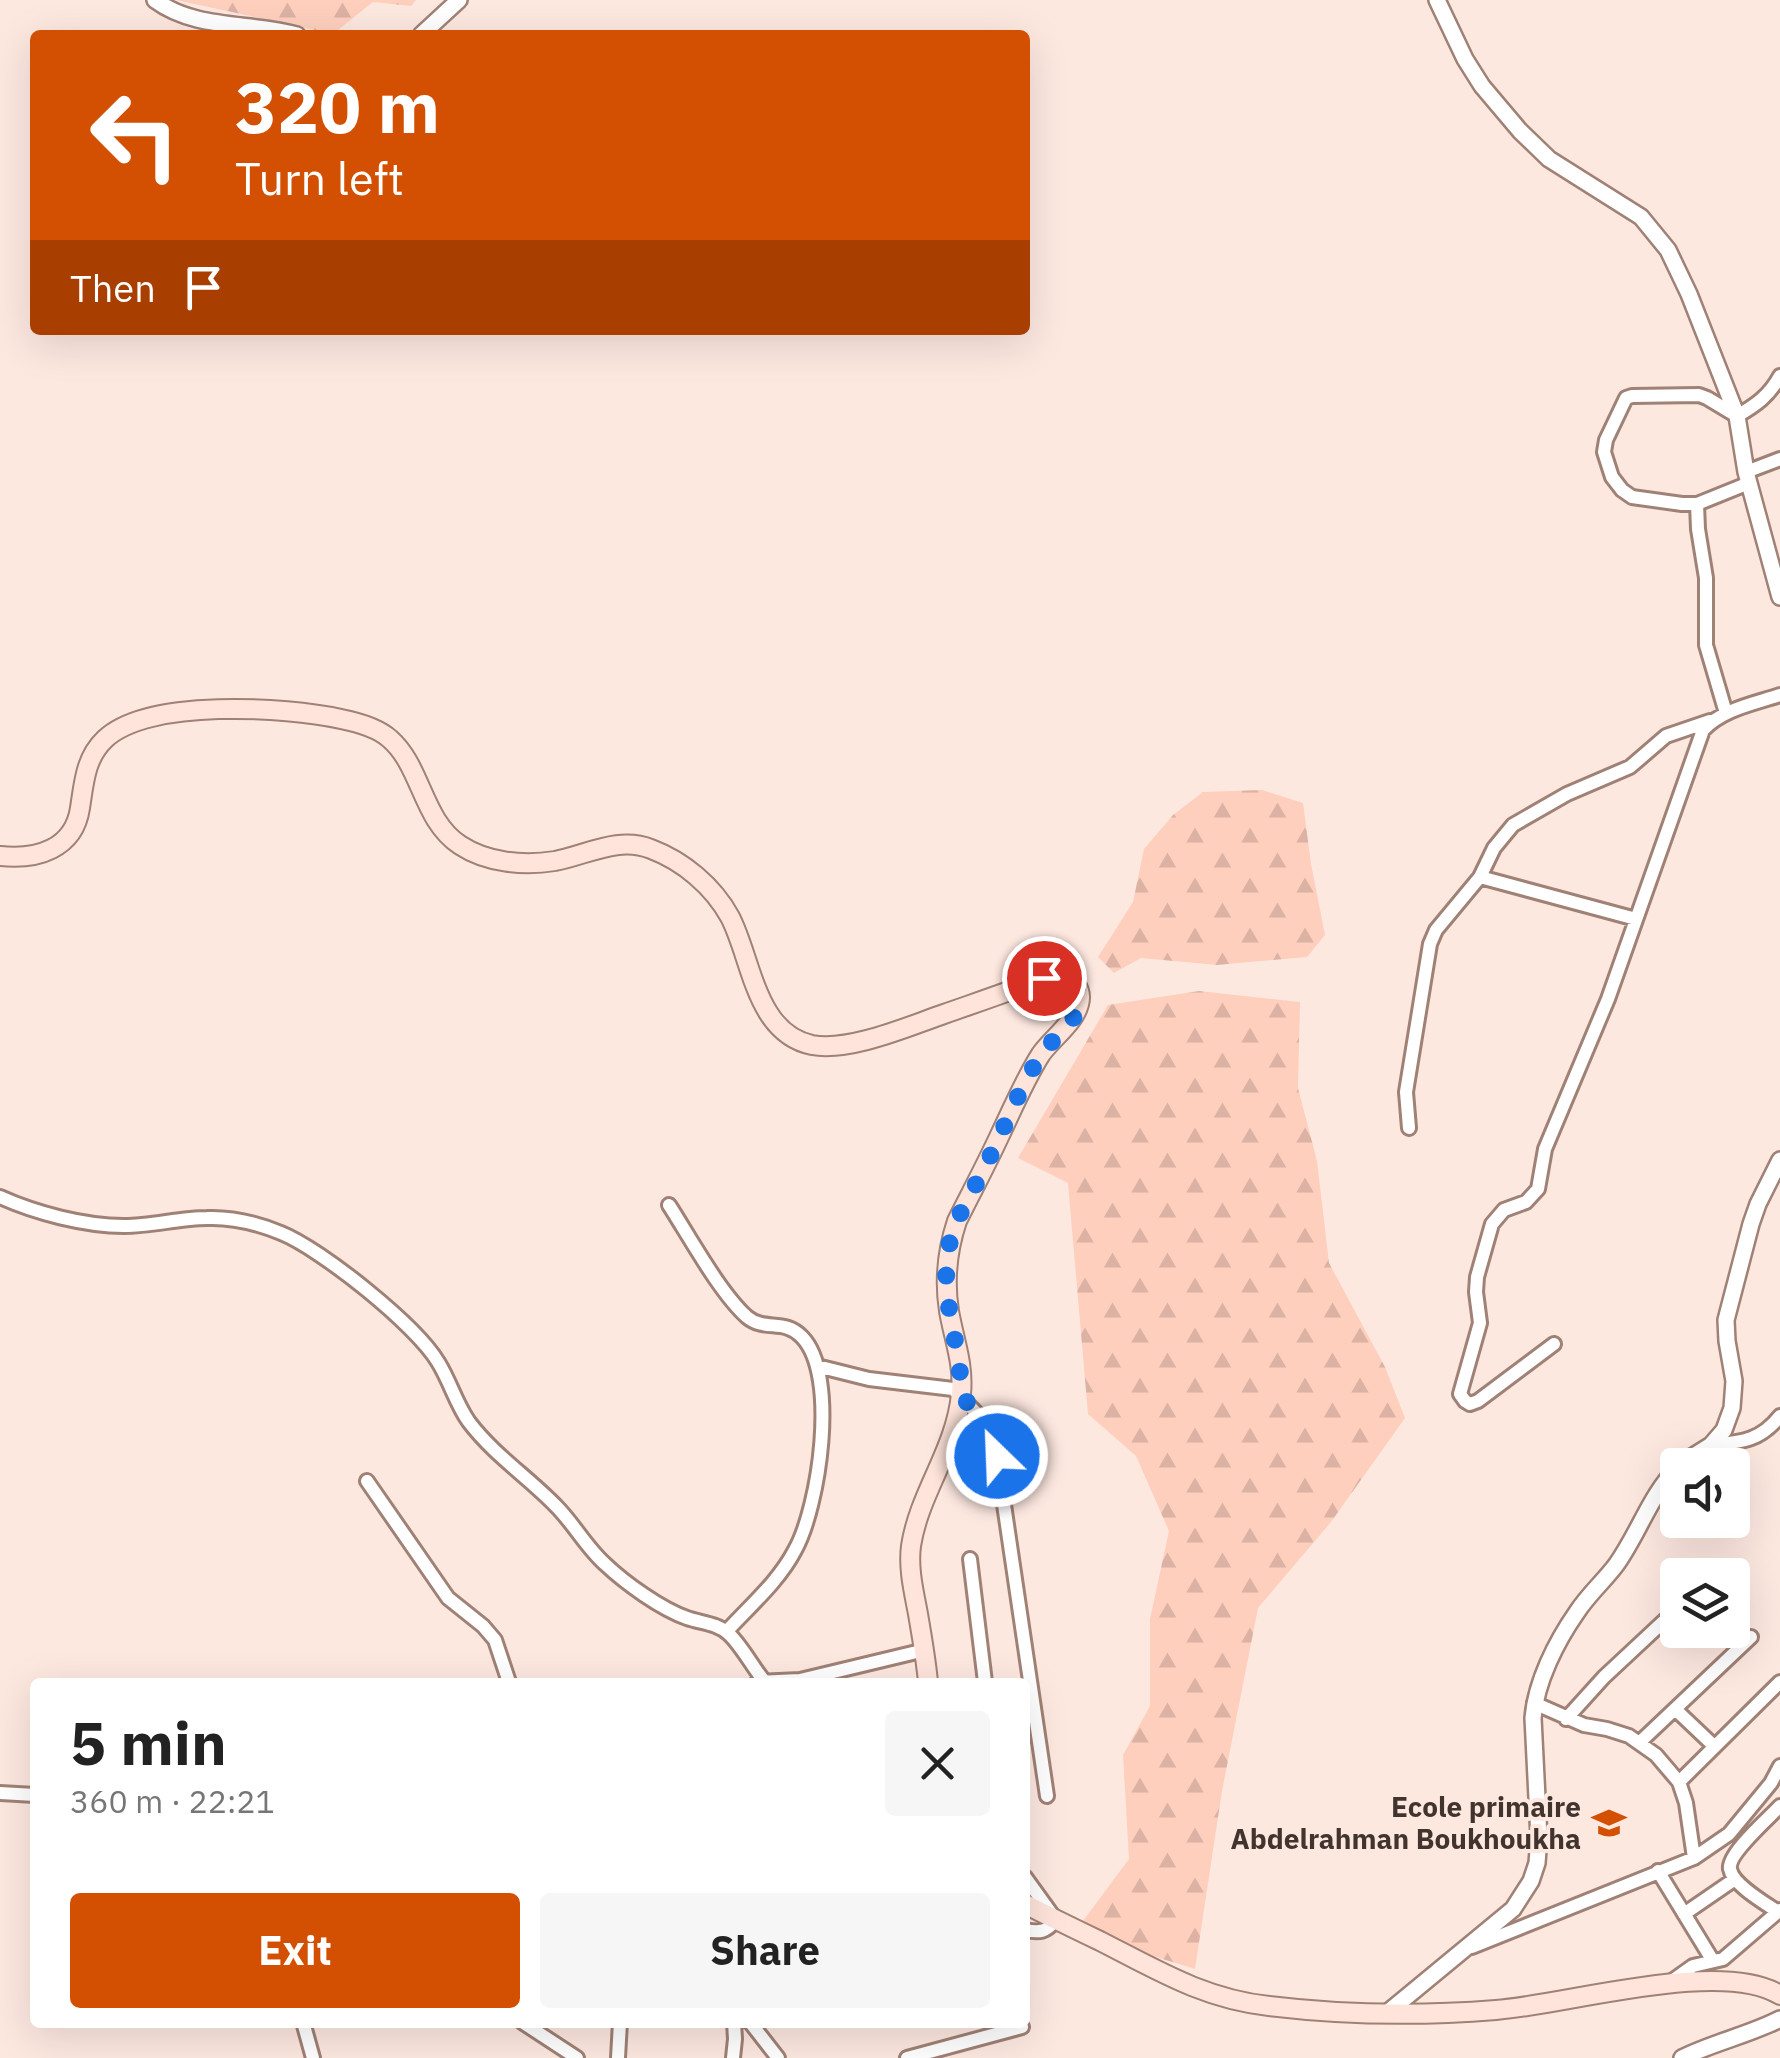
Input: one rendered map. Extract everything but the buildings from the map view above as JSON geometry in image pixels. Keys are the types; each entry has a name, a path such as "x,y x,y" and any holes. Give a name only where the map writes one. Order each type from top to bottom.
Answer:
{"main road":[{"path":"0,856 41,854 58,848 69,837 78,820 81,788 94,752 116,730 148,718 207,709 273,710 341,719 389,737 408,763 436,820 448,835 476,854 533,863 556,861 618,844 637,844 670,858 719,899 738,934 772,1019 784,1031 813,1045 866,1040 1044,978 1069,979 1080,995 1078,1007 1042,1053 949,1242 949,1312 960,1357 961,1396 954,1434 916,1524 910,1566 928,1678"},
{"path":"1030,1907 1186,1985 1232,2001 1298,2009 1387,2013 1501,2010 1668,1984 1731,1982 1780,1995"}],"street":[{"path":"155,0 179,14 200,20 280,30"},
{"path":"426,30 459,0"},
{"path":"1437,0 1482,86 1520,131 1549,159 1641,217 1668,250 1737,416 1747,478 1780,597"},
{"path":"1737,416 1761,402 1780,376"},
{"path":"1737,416 1699,395 1632,396 1622,403 1606,440 1604,452 1612,477 1632,497 1697,504 1780,458"},
{"path":"1697,504 1706,578 1706,645 1720,716"},
{"path":"1410,1128 1406,1092 1430,944 1436,930 1480,877 1494,848 1513,825 1567,794 1630,767 1666,736 1780,695"},
{"path":"1554,1344 1478,1402 1464,1401 1460,1394 1462,1384 1480,1323 1478,1278 1492,1224 1504,1210 1526,1202 1538,1189 1545,1149 1608,999 1704,730 1720,716"},
{"path":"1480,877 1636,920"},
{"path":"1706,1448 1724,1430 1732,1408 1734,1381 1726,1320 1751,1224 1780,1160"},
{"path":"0,1197 27,1210 93,1223 124,1226 209,1218 240,1221 281,1233 310,1248 422,1340 437,1359 467,1419 510,1466 560,1510 605,1564 668,1609 727,1631 758,1678"},
{"path":"668,1204 746,1316 758,1324 787,1325 802,1336 818,1366 823,1430 816,1491 797,1548 781,1572 727,1631"},
{"path":"818,1366 870,1379 946,1387 961,1396 998,1440 997,1456 1048,1796"},
{"path":"1712,1444 1742,1442 1761,1435 1780,1416"},
{"path":"367,1481 448,1598 495,1640 507,1678"},
{"path":"1387,2013 1513,1910 1531,1882 1539,1838 1534,1703 1540,1682 1576,1612 1616,1566 1660,1488"},
{"path":"970,1558 985,1678"},
{"path":"1566,1719 1660,1625"},
{"path":"1640,1742 1751,1637"},
{"path":"808,1678 924,1650"},
{"path":"852,1667 855,1678"},
{"path":"1679,1782 1780,1682"},
{"path":"1534,1703 1584,1726 1607,1728 1640,1742 1656,1755 1679,1782 1694,1858"},
{"path":"1675,1709 1714,1746"},
{"path":"1465,1950 1694,1858 1729,1834 1780,1766"},
{"path":"0,1793 30,1795"},
{"path":"1668,1984 1694,1966 1723,1959 1779,1911 1735,1879 1730,1868 1737,1852 1780,1806"},
{"path":"1729,1834 1737,1852"},
{"path":"1658,1871 1712,1961"},
{"path":"1684,1914 1735,1879"},
{"path":"1030,1884 1056,1920 1048,1930 1030,1931"},
{"path":"1682,2058 1780,2019"},
{"path":"304,2028 313,2058"},
{"path":"531,2028 577,2058"},
{"path":"618,2058 620,2028"},
{"path":"733,2058 735,2028"},
{"path":"755,2028 778,2058"},
{"path":"907,2058 1022,2028"}],"green space":[{"path":"176,0 416,0 411,6 373,2 338,30 315,30"},
{"path":"1262,790 1303,803 1325,935 1307,957 1217,965 1141,958 1114,973 1098,957 1133,902 1144,849 1173,815 1203,792"},
{"path":"1199,991 1300,1002 1298,1088 1317,1161 1329,1263 1385,1367 1405,1418 1331,1522 1258,1608 1222,1791 1195,1969 1146,1954 1083,1921 1129,1859 1123,1755 1150,1706 1150,1619 1169,1531 1136,1456 1088,1414 1068,1183 1018,1158 1108,1005"}],"place":[{"name":"Ecole primaire Abdelrahman Boukhoukha","path":"1609,1823"}],"route":[{"path":"997,1456 998,1440 991,1428 961,1396 962,1373 949,1312 946,1263 957,1220 1028,1080 1042,1053 1078,1007 1080,995 1069,979 1044,978"}]}
